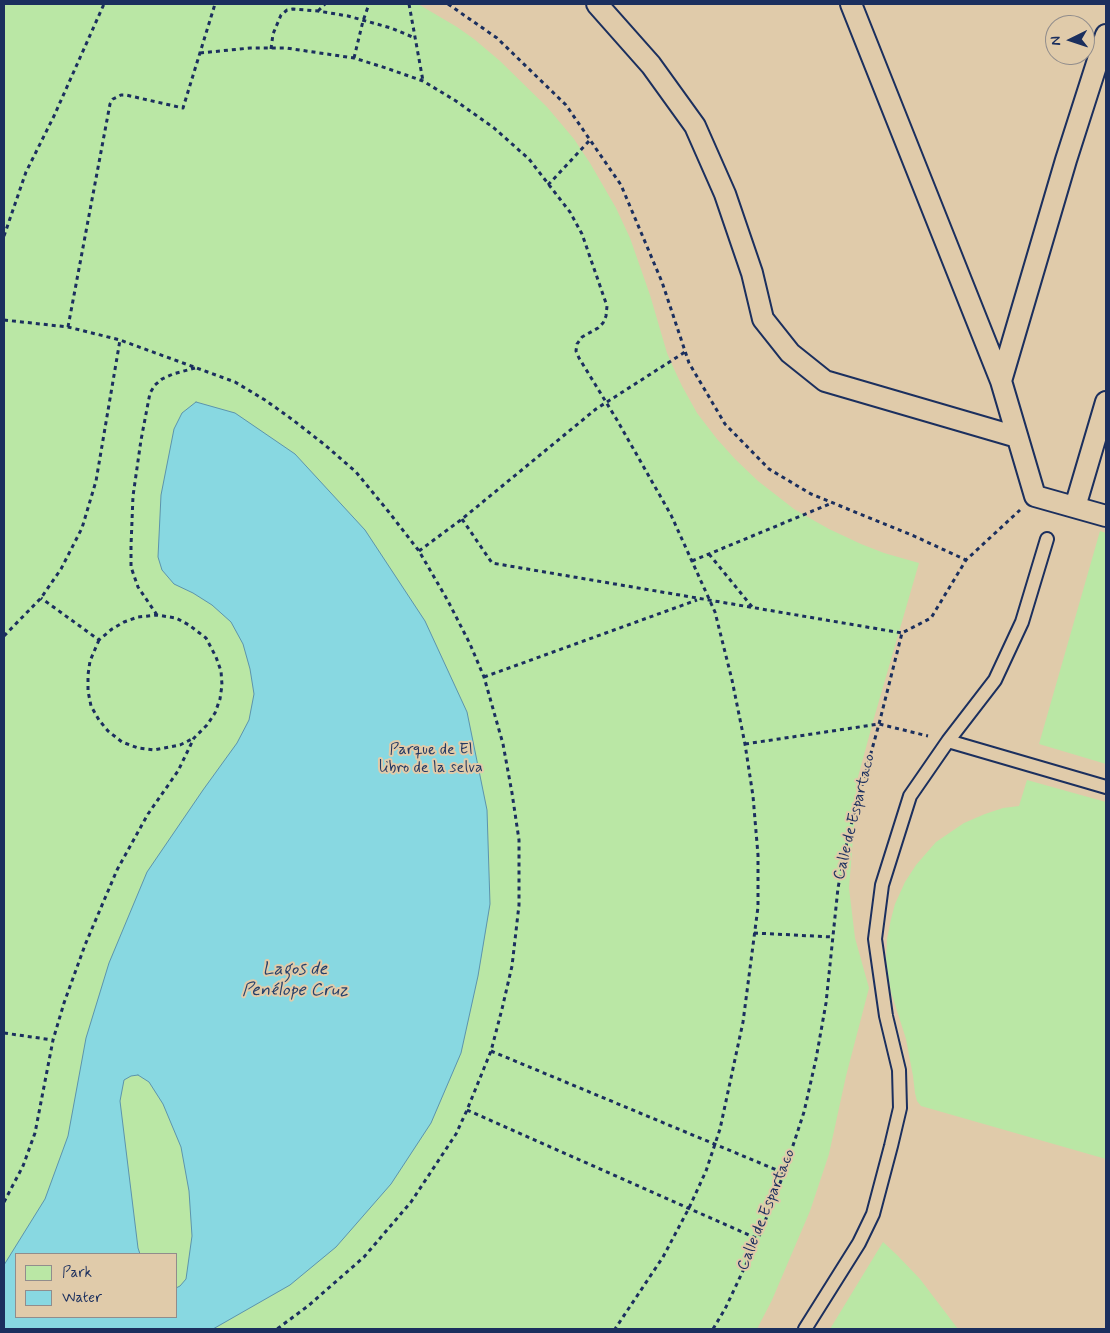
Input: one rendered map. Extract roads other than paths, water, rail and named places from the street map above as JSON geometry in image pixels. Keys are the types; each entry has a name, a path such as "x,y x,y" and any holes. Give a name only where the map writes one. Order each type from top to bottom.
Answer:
{"street":[{"path":"597,4 651,65 695,126 725,194 752,273 763,319 790,353 825,381 1017,437"},
{"path":"851,4 1001,381 1035,496 1106,516"},
{"path":"1001,381 1066,160 1106,35"},
{"path":"1075,507 1106,402"}],"lane":[{"path":"805,1329 863,1236 873,1214 892,1146 900,1108 899,1070 886,1016 875,939 882,885 910,796 948,741 995,680 1022,622 1047,539"},
{"path":"948,741 1106,787"}],"water":[{"name":"Lagos de Penélope Cruz","path":"196,402 235,413 295,454 365,530 425,621 467,712 487,810 490,904 478,976 461,1053 431,1123 391,1184 336,1247 290,1285 213,1329 4,1329 4,1265 45,1199 68,1136 86,1038 109,963 147,872 237,743 249,720 254,694 243,644 231,622 212,605 174,584 162,570 158,557 161,495 174,429 182,413","holes":["138,1075 149,1082 163,1104 181,1147 189,1191 192,1236 186,1279 178,1287 178,1318 15,1318 15,1253 140,1253 120,1101 124,1080"]}],"park label":[{"name":"Parque de El libro de la selva","path":"431,760"}]}
